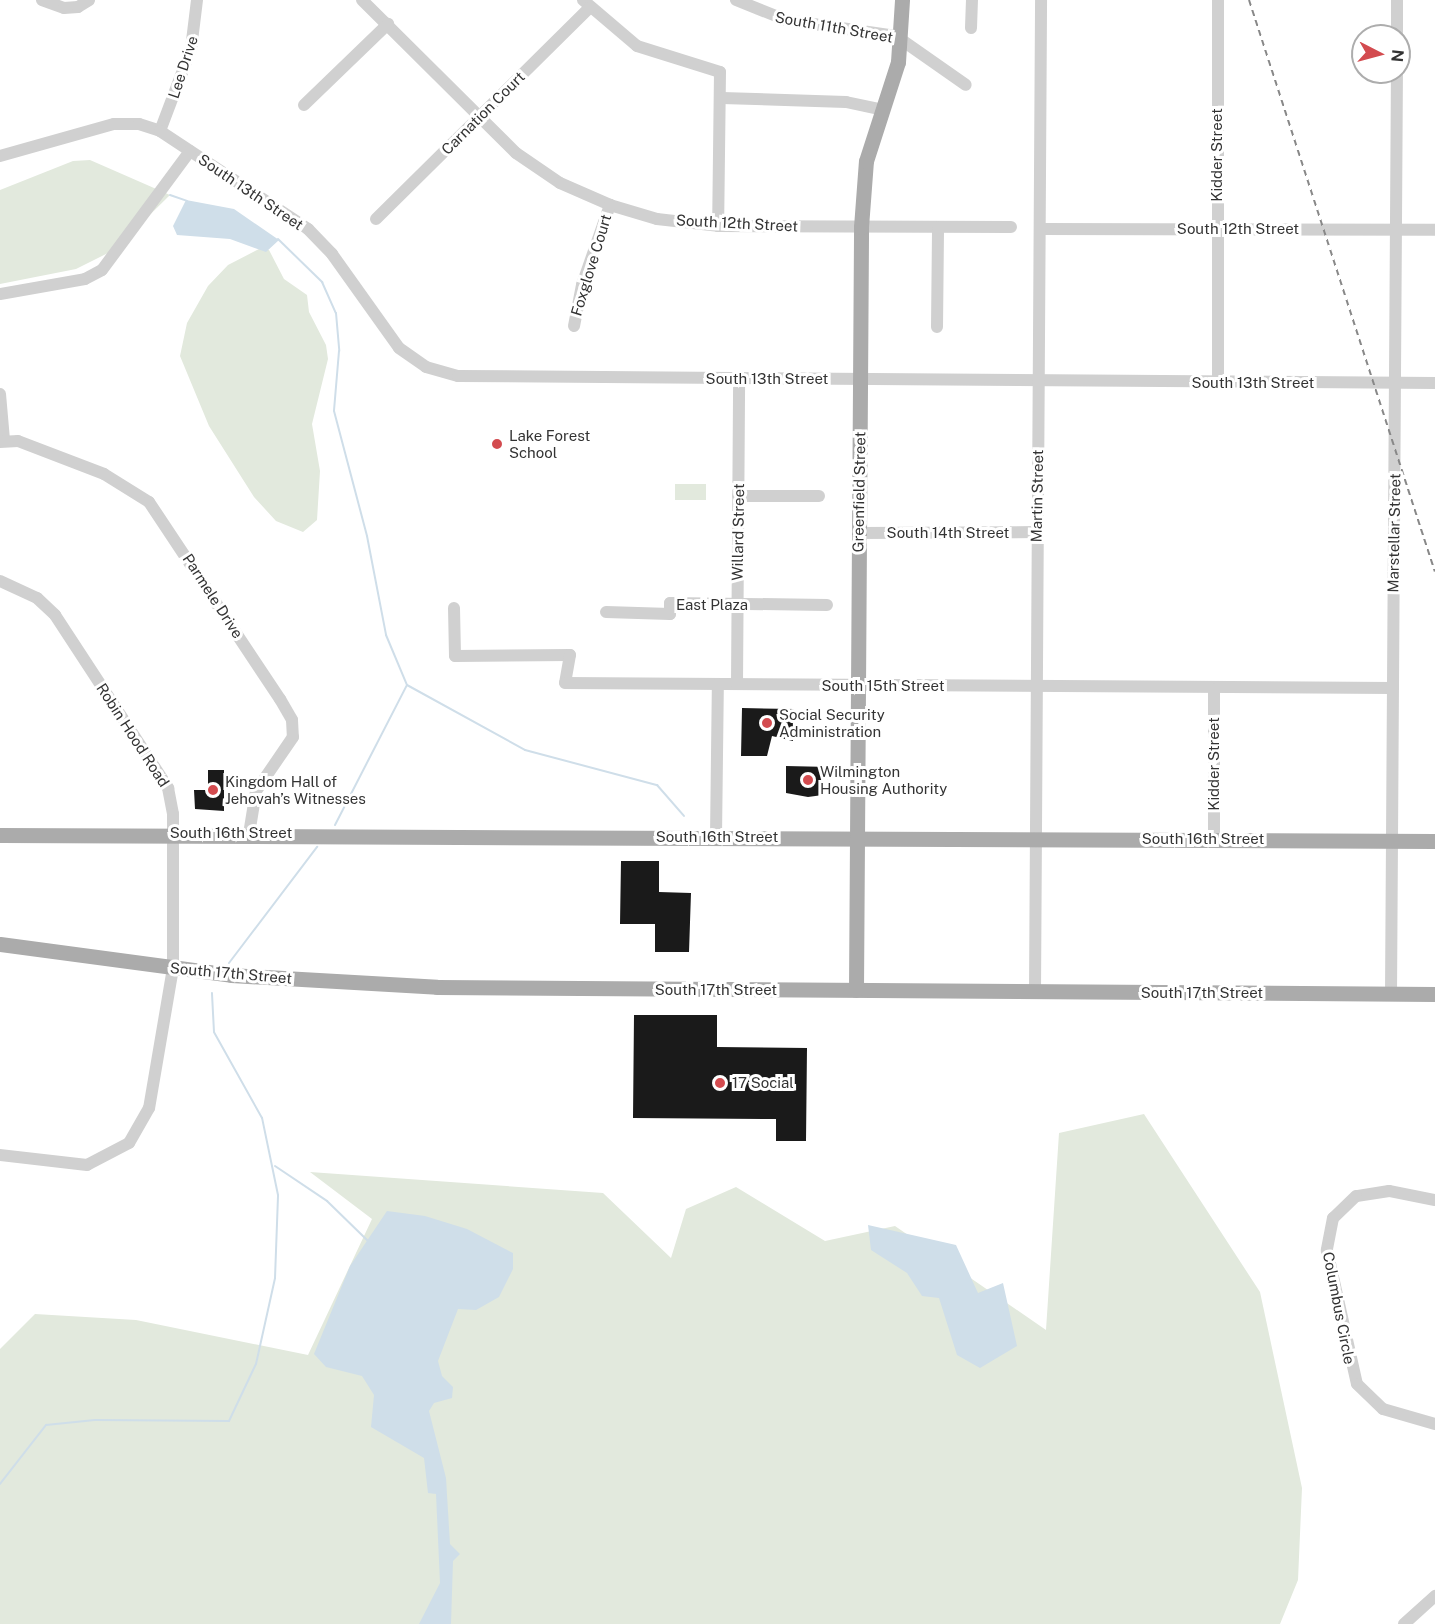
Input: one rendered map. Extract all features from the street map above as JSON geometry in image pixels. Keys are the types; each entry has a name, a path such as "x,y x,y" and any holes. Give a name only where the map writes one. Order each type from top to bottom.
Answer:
{"main road":[{"name":"Greenfield Street","path":"856,990 861,227 866,161 883,110 900,39 902,0"},
{"name":"South 16th Street","path":"0,835 173,833 1435,841"},
{"name":"South 17th Street","path":"0,944 173,968 427,986 1435,994"}],"street":[{"path":"42,0 64,8 89,0"},
{"name":"Lee Drive","path":"160,131 191,49 197,0"},
{"name":"South 12th Street","path":"362,0 479,118 542,171 610,205 657,219 718,226 1011,227"},
{"name":"South 11th Street","path":"736,0 778,18 900,39"},
{"path":"971,28 972,0"},
{"name":"Martin Street","path":"1035,992 1041,0"},
{"name":"Kidder Street","path":"1218,0 1218,383"},
{"path":"1397,0 1397,24"},
{"path":"586,4 637,46 717,69 722,98 718,226"},
{"name":"Carnation Court","path":"376,219 479,118 586,4"},
{"path":"304,105 388,24"},
{"path":"900,39 966,85"},
{"name":"Marstellar Street","path":"1391,994 1397,84"},
{"path":"722,98 846,102 883,110"},
{"path":"0,156 114,124 139,124 160,131"},
{"name":"South 13th Street","path":"160,131 308,229 341,266 388,336 426,367 472,377 1435,383"},
{"path":"0,294 85,279 102,270 190,151"},
{"name":"Foxglove Court","path":"574,326 582,285 610,205"},
{"path":"937,327 938,227"},
{"name":"South 12th Street","path":"1041,229 1435,230"},
{"name":"Willard Street","path":"737,684 739,379"},
{"path":"0,394 2,441"},
{"name":"Parmele Drive","path":"2,441 18,441 104,474 149,502 288,711 293,737 256,791 249,834"},
{"path":"738,496 819,496"},
{"name":"South 14th Street","path":"859,533 1037,532"},
{"name":"Robin Hood Road","path":"0,581 43,602 68,634 168,788 173,833 173,968 149,1108 129,1143 87,1165 0,1155"},
{"name":"East Plaza","path":"606,612 670,614 670,603 827,605"},
{"name":"South 15th Street","path":"454,608 454,657 570,656 565,683 859,687 1393,688"},
{"path":"717,837 718,684"},
{"name":"Kidder Street","path":"1214,689 1214,839"},
{"name":"Columbus Circle","path":"1435,1200 1389,1191 1356,1196 1333,1218 1327,1250 1348,1362 1357,1384 1383,1409 1435,1424"},
{"path":"1404,1624 1435,1596"}],"shaded area":[{"path":"90,160 170,195 114,250 76,269 0,284 0,190 73,161"},
{"path":"186,200 234,209 279,240 266,252 230,239 177,235 173,226"},
{"path":"259,249 269,250 284,279 307,295 309,312 326,345 328,359 312,424 320,471 317,520 303,532 276,521 254,497 209,426 180,356 187,323 208,286 228,265"},
{"path":"675,484 706,484 706,500 675,500"},
{"path":"1144,1114 1260,1292 1302,1488 1298,1580 1280,1624 0,1624 0,1349 35,1314 136,1320 308,1355 372,1219 310,1172 603,1193 671,1258 686,1209 736,1187 825,1241 895,1226 1046,1330 1059,1133"},
{"path":"387,1211 425,1216 467,1229 513,1253 513,1269 499,1297 476,1310 458,1309 438,1361 442,1376 453,1387 452,1398 434,1403 429,1411 446,1478 450,1544 460,1554 453,1561 451,1624 419,1624 440,1583 436,1494 428,1493 424,1458 371,1427 374,1395 362,1376 326,1367 314,1354 350,1266"},
{"path":"868,1225 956,1245 978,1293 1003,1283 1017,1346 980,1368 957,1355 939,1298 922,1296 907,1273 871,1250"}],"building":[{"name":"Social Security Administration","path":"742,708 794,709 793,741 772,736 767,756 741,756"},
{"name":"Wilmington Housing Authority","path":"786,766 830,767 830,794 808,797 786,793"},
{"name":"Kingdom Hall of Jehovah’s Witnesses","path":"208,770 224,770 224,811 195,809 194,790 208,790"},
{"path":"621,861 659,861 659,892 691,893 689,952 655,952 655,924 620,924"},
{"name":"17 Social","path":"634,1015 717,1015 717,1047 807,1048 806,1141 776,1141 776,1119 633,1118"}],"waterway":[{"path":"170,195 187,201"},
{"path":"278,239 322,282 336,313 339,351 334,411 367,536 386,635 407,685 525,750 657,785 684,816"},
{"path":"335,825 407,685"},
{"path":"229,963 317,847"},
{"path":"0,1484 46,1425 95,1420 229,1421 256,1364 275,1278 278,1195 262,1118 214,1032 212,993"},
{"path":"275,1166 327,1201 368,1241"}],"railway":[{"path":"1249,0 1435,572"}],"place":[{"name":"Lake Forest School","path":"497,444"},
{"name":"Social Security Administration","path":"767,723"},
{"name":"Wilmington Housing Authority","path":"808,780"},
{"name":"Kingdom Hall of Jehovah’s Witnesses","path":"213,790"},
{"name":"17 Social","path":"720,1083"}]}
